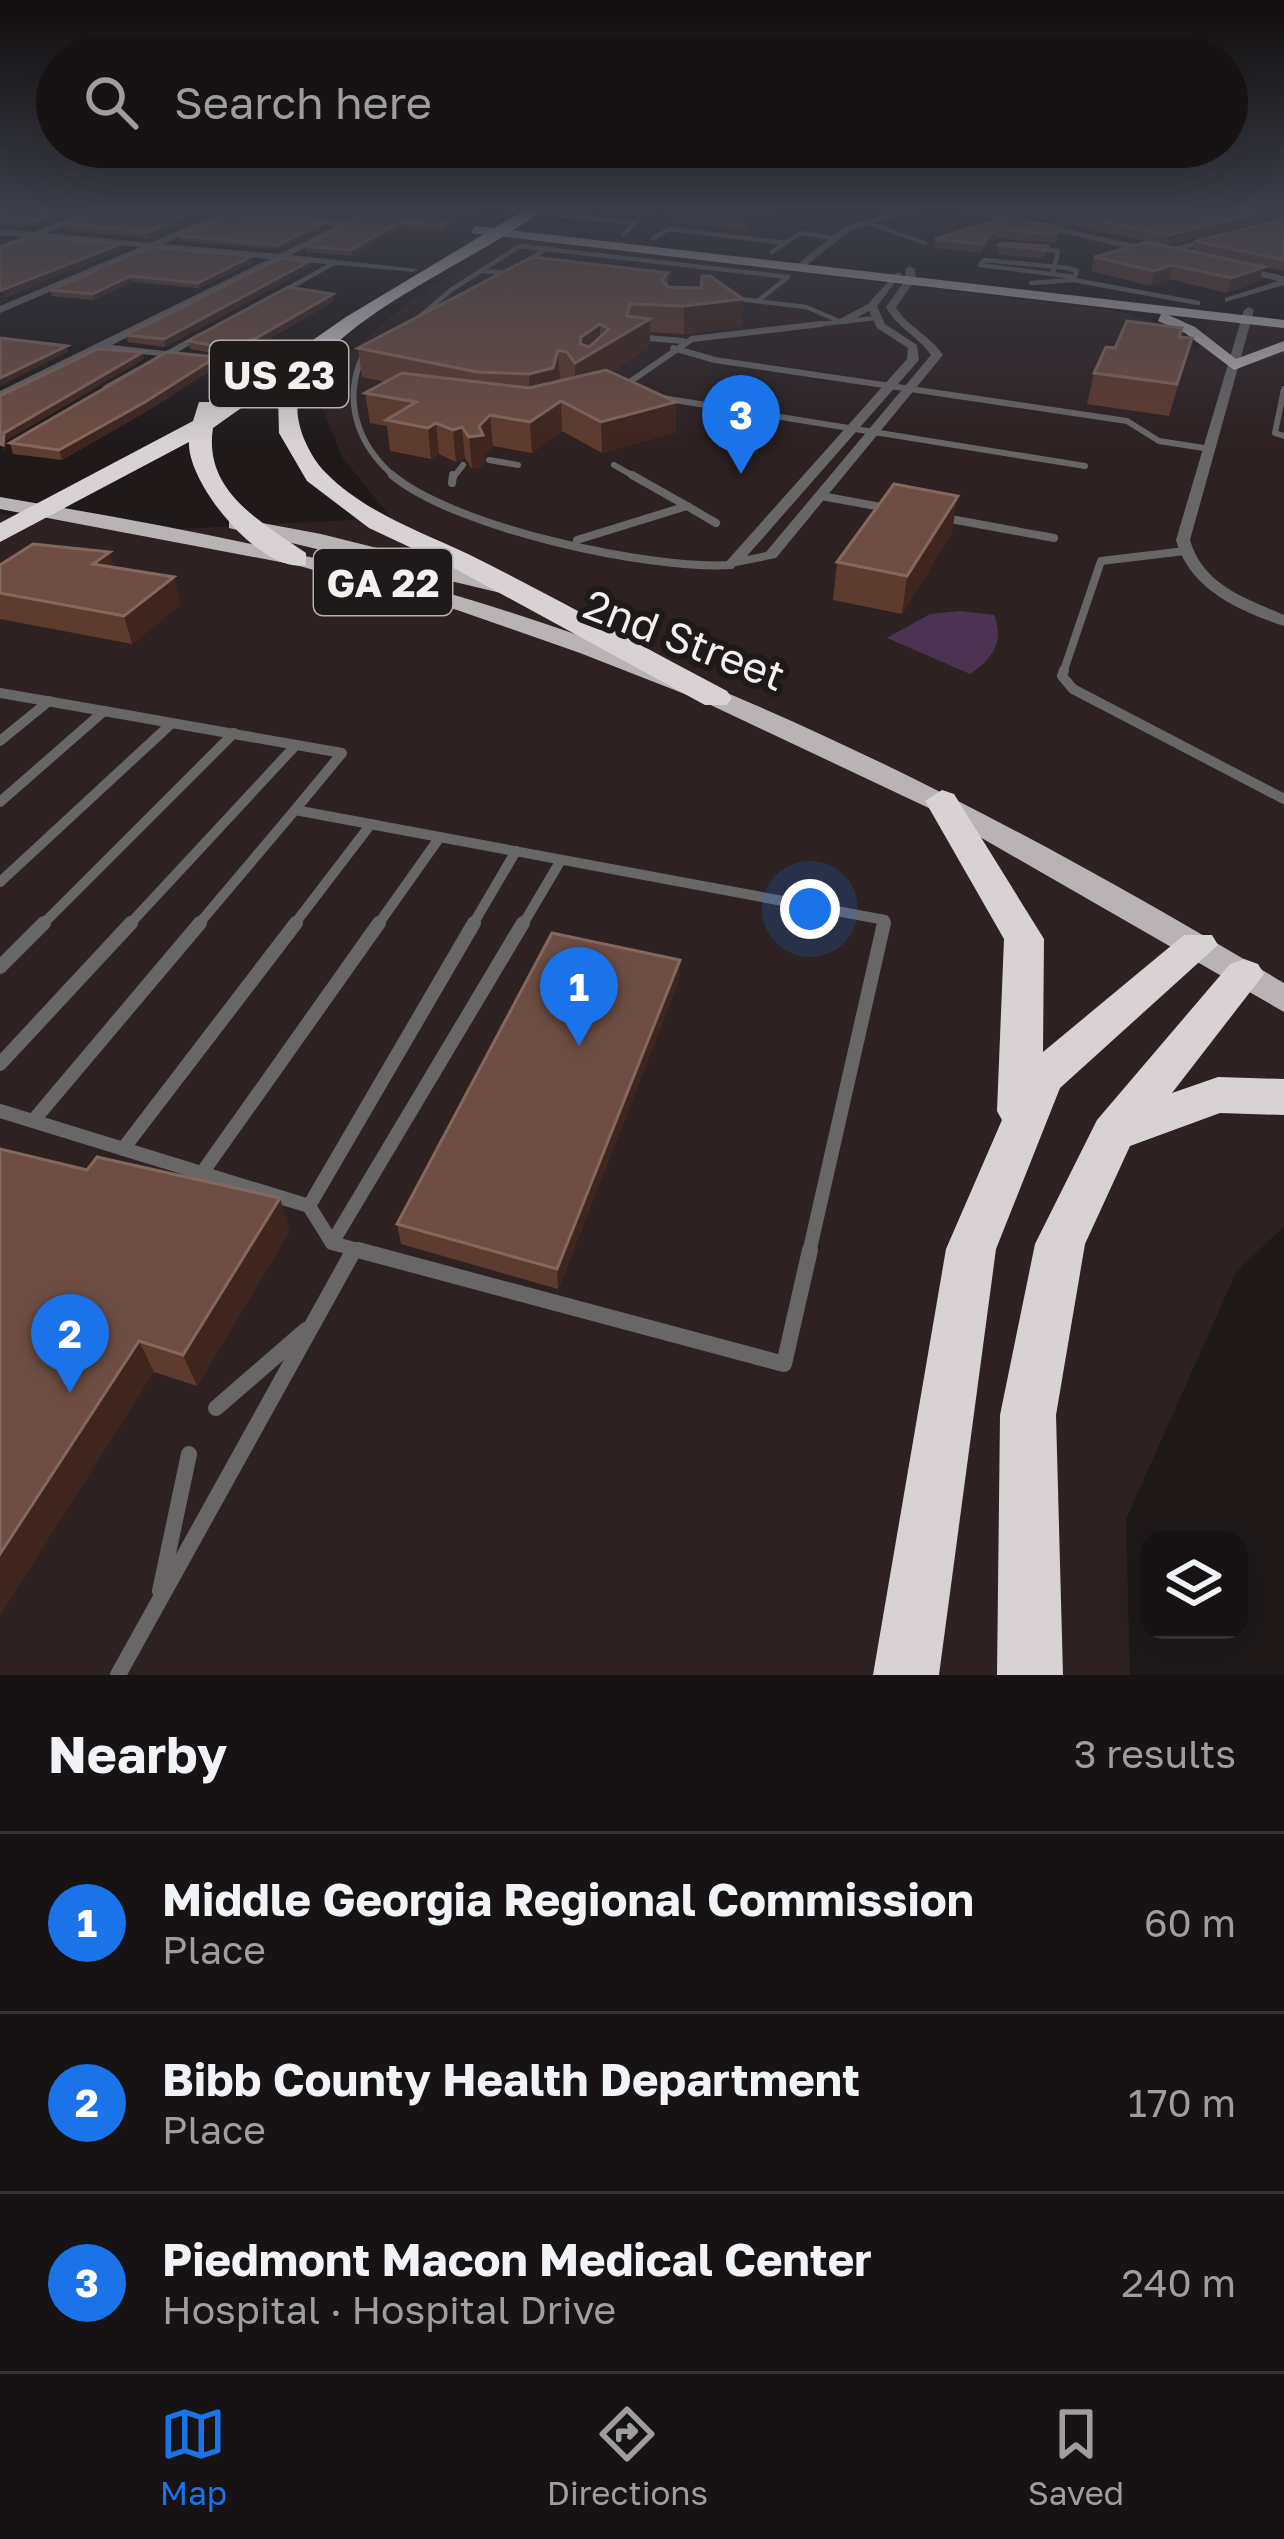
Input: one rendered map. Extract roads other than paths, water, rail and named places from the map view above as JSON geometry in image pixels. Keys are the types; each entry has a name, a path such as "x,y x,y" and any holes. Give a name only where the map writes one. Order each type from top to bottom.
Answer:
{"highway":[{"name":"US 23","path":"49,503 73,479 384,287"},
{"name":"US 23","path":"0,534 49,503 96,485 204,424 402,287"},
{"path":"352,321 315,358 289,398 290,434 314,476 348,505 716,698"},
{"path":"208,397 203,469 218,495 250,526 297,559"},
{"path":"942,801 1024,939 1019,1132"},
{"path":"906,1675 971,1249 1042,1078 1198,945"},
{"path":"1030,1675 1028,1415 1060,1244 1112,1133 1244,974"},
{"path":"1112,1133 1218,1095 1284,1097"}],"main road":[{"path":"976,287 1123,304 1284,314"},
{"path":"1113,287 1284,324"},
{"path":"1123,304 1190,330 1234,364 1284,346"},
{"name":"2nd Street","path":"0,487 49,503 297,559 557,637 716,698 942,801 1097,882 1284,999"},
{"name":"2nd Street","path":"0,503 49,503 250,526 511,588"}],"street":[{"path":"0,310 54,287"},
{"path":"0,396 219,287"},
{"path":"842,322 874,312 897,287"},
{"path":"731,565 771,555 938,355 894,316 891,307 901,287"},
{"path":"1229,300 1266,287"},
{"path":"731,565 916,353 874,312"},
{"path":"1248,314 1188,520 1185,551 1197,572 1217,590 1284,621"},
{"path":"97,346 226,361"}],"lane":[{"path":"278,294 290,287"},
{"path":"397,333 455,287"},
{"path":"471,287 481,288"},
{"path":"759,300 775,287"},
{"path":"1118,287 1198,304"},
{"path":"726,301 736,298 806,307 842,322"},
{"path":"632,338 686,341 842,322"},
{"path":"409,326 422,326"},
{"path":"105,388 202,335"},
{"path":"604,392 620,388 686,341"},
{"path":"674,348 716,361 1127,421 1160,441 1210,449"},
{"path":"365,351 357,366 354,423 373,458 451,512 697,568 731,565"},
{"path":"620,388 1085,466"},
{"path":"1284,389 1275,433 1284,436"},
{"path":"641,403 651,396"},
{"path":"489,460 518,465"},
{"path":"452,483 454,470 463,465"},
{"path":"614,466 716,523"},
{"path":"821,496 901,511"},
{"path":"573,541 687,506"},
{"path":"921,514 1054,538"},
{"path":"1185,551 1101,562 1062,676 1072,689 1284,799"},
{"path":"0,692 342,753 33,1121"},
{"path":"0,741 49,701"},
{"path":"0,802 104,711"},
{"path":"0,882 172,723"},
{"path":"0,967 234,734"},
{"path":"0,1064 296,745"},
{"path":"0,1112 309,1206 332,1243 784,1364 885,920 295,810"},
{"path":"123,1149 371,824"},
{"path":"202,1173 440,837"},
{"path":"309,1206 516,851"},
{"path":"332,1243 561,860"},
{"path":"118,1675 355,1249"},
{"path":"216,1408 313,1324"},
{"path":"157,1604 189,1454"}],"place":[{"name":"Piedmont Macon Medical Center","path":"741,474"},
{"name":"Middle Georgia Regional Commission","path":"579,1046"},
{"name":"Bibb County Health Department","path":"70,1393"}]}
